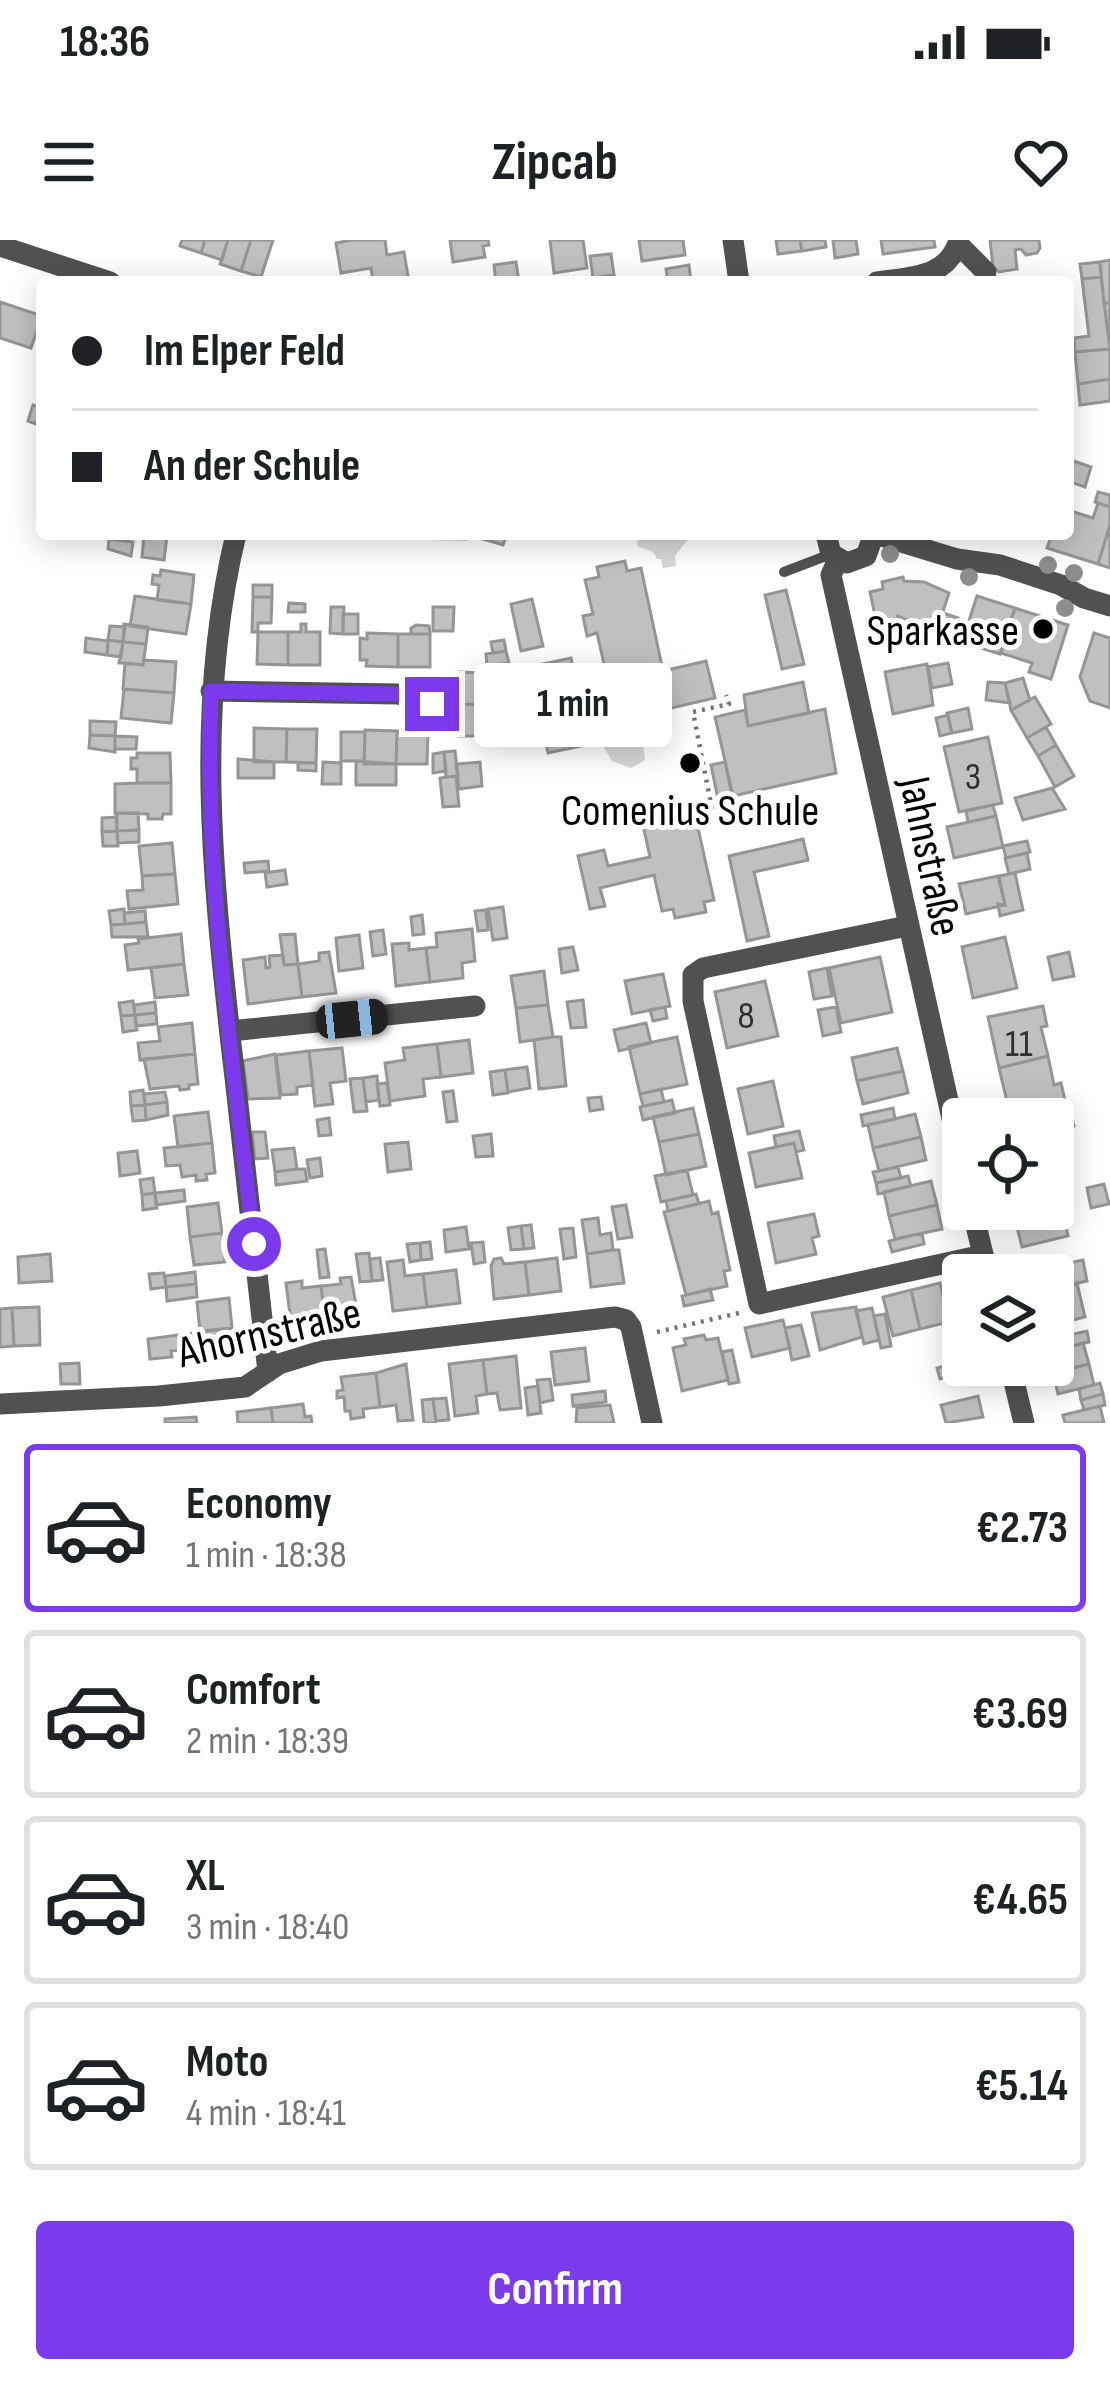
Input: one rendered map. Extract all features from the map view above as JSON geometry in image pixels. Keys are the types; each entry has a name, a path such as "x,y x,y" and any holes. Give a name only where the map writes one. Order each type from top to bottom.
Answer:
{"street":[{"path":"733,240 738,276"},
{"path":"920,276 950,262 959,243 986,272"},
{"path":"0,246 92,276"},
{"path":"235,540 215,643 208,761 216,907 268,1372"},
{"path":"831,550 856,562 866,556 873,540"},
{"path":"895,540 957,559 1000,565 1110,606"},
{"name":"Jahnstraße","path":"831,550 831,575 947,1098"},
{"path":"211,691 398,694 432,704"},
{"path":"907,926 703,968 693,975 693,1001 759,1304 942,1272"},
{"path":"230,1031 475,1006"},
{"name":"Ahornstraße","path":"0,1404 245,1387 291,1359 321,1351 604,1317 630,1328"},
{"path":"630,1328 652,1423"},
{"path":"1015,1386 1024,1423"}],"lane":[{"path":"784,572 831,550"}],"path":[{"path":"712,809 693,712 728,704 727,695"},
{"path":"630,1328 752,1310 759,1304"}],"shaded area":[{"path":"638,540 688,540 675,556 676,566 663,568 653,552 637,546"},
{"path":"641,732 645,760 631,768 612,761 600,741"}],"building":[{"path":"182,240 205,240 201,253 180,246"},
{"path":"205,240 228,240 222,260 201,253"},
{"path":"228,240 251,240 241,271 220,264"},
{"path":"251,240 273,240 261,276 241,271"},
{"path":"385,240 387,255 404,252 408,276 372,276 371,268 341,273 336,243"},
{"path":"450,240 488,240 489,245 483,246 485,257 453,262"},
{"path":"550,240 583,240 587,268 554,273"},
{"path":"639,240 683,240 685,255 642,261"},
{"path":"776,240 800,240 802,251 778,254"},
{"path":"800,240 825,240 826,247 802,251"},
{"path":"833,240 856,240 858,254 835,258"},
{"path":"881,240 934,240 935,247 883,254"},
{"path":"990,240 1039,240 1040,248 1026,255 1015,250 1017,269 999,272 993,267"},
{"path":"611,254 614,275 593,276 590,256"},
{"path":"1110,260 1110,303 1104,303 1100,262"},
{"path":"516,262 518,276 495,276 494,265"},
{"path":"1100,262 1101,277 1082,279 1080,264"},
{"path":"689,265 690,276 667,276 666,269"},
{"path":"1101,277 1110,349 1075,352 1074,338 1089,336 1082,279"},
{"path":"0,302 36,314 31,348 0,338"},
{"path":"1104,303 1110,303 1110,349"},
{"path":"1110,349 1110,379 1078,384 1075,352"},
{"path":"1110,379 1110,401 1080,405 1078,384"},
{"path":"33,405 36,406 36,424 28,421"},
{"path":"1074,461 1091,467 1085,487 1074,483"},
{"path":"1098,492 1110,495 1110,507 1095,502"},
{"path":"1098,503 1110,507 1110,525 1098,564 1047,548 1050,540 1074,540 1074,512 1093,518"},
{"path":"1110,528 1110,568 1098,564"},
{"path":"109,540 133,542 131,556 108,549"},
{"path":"144,540 166,540 164,560 142,557"},
{"path":"625,561 627,571 641,568 663,671 706,661 715,698 641,715 634,699 613,704 597,633 587,636 583,616 593,614 585,580 599,577 597,567"},
{"path":"161,570 194,575 191,604 157,600 159,585 152,584 153,575 160,576"},
{"path":"903,577 949,593 936,633 898,616 897,621 877,625 870,592 883,589 882,582"},
{"path":"253,585 272,585 272,597 253,597"},
{"path":"786,590 804,664 782,669 765,595"},
{"path":"135,596 191,604 186,634 130,626"},
{"path":"977,596 1015,608 1000,654 962,642"},
{"path":"253,597 272,597 271,623 258,623 258,632 252,632"},
{"path":"532,599 543,646 521,651 511,604"},
{"path":"289,603 305,604 305,612 288,612"},
{"path":"331,607 344,607 343,634 330,633"},
{"path":"433,607 454,607 453,631 433,631"},
{"path":"1015,608 1068,625 1051,679 1029,672 1032,663 1001,653"},
{"path":"943,613 958,618 951,638 936,633"},
{"path":"343,614 358,614 358,634 343,634"},
{"path":"124,624 148,627 146,644 123,642"},
{"path":"301,624 306,624 306,632 320,632 320,665 288,665 288,632 301,632"},
{"path":"416,625 429,626 430,634 411,634"},
{"path":"110,626 125,627 123,642 108,640"},
{"path":"258,632 288,632 288,665 257,664"},
{"path":"367,633 398,634 398,667 366,666 367,660 360,660 360,638 367,639"},
{"path":"1094,633 1110,638 1110,708 1090,701 1080,677"},
{"path":"398,634 430,634 430,667 398,667"},
{"path":"86,638 108,641 107,655 85,652"},
{"path":"108,640 123,642 121,657 107,655"},
{"path":"504,640 506,651 493,653 491,642"},
{"path":"123,642 146,644 143,665 119,663"},
{"path":"506,651 509,663 487,666 486,654"},
{"path":"571,658 590,744 548,753 529,667"},
{"path":"144,660 176,662 174,693 123,689 125,663 143,665"},
{"path":"948,663 952,684 932,688 928,667"},
{"path":"927,664 933,705 893,714 885,672"},
{"path":"460,672 501,674 501,688 493,688 492,705 460,704"},
{"path":"1023,678 1030,700 1011,710 1005,683"},
{"path":"803,682 809,713 748,726 744,695"},
{"path":"988,682 1005,683 1010,703 986,700"},
{"path":"124,689 174,693 171,723 121,718"},
{"path":"1035,697 1051,724 1027,738 1011,710"},
{"path":"460,704 492,705 492,715 501,715 500,736 459,736"},
{"path":"968,708 972,729 952,733 947,713"},
{"path":"825,709 836,773 733,796 715,717 745,710 748,726"},
{"path":"948,715 952,733 940,736 936,718"},
{"path":"90,721 116,722 115,736 90,735"},
{"path":"1046,727 1056,745 1038,756 1027,738"},
{"path":"254,728 287,729 286,762 254,762"},
{"path":"287,729 317,729 316,763 286,762"},
{"path":"365,730 397,731 396,764 364,764"},
{"path":"397,731 428,732 427,764 396,764"},
{"path":"341,732 365,732 364,761 341,761"},
{"path":"90,735 115,736 115,752 89,748"},
{"path":"115,736 137,737 136,749 115,749"},
{"path":"988,737 1002,803 959,812 944,747"},
{"path":"1056,745 1074,776 1055,787 1038,756"},
{"path":"455,751 458,776 446,777 444,752"},
{"path":"444,752 446,771 433,773 433,754"},
{"path":"137,753 170,753 171,783 137,783 131,758 137,758"},
{"path":"238,759 274,762 274,778 238,778"},
{"path":"356,761 396,764 396,785 356,785"},
{"path":"323,762 341,763 341,784 322,784"},
{"path":"480,762 482,786 459,789 456,764"},
{"path":"725,762 733,800 719,804 711,765"},
{"path":"298,763 316,763 316,771 298,770"},
{"path":"456,776 459,806 443,807 440,778"},
{"path":"171,783 171,814 163,814 162,819 115,813 115,784"},
{"path":"1052,788 1065,809 1023,820 1015,798"},
{"path":"993,805 996,816 968,822 966,811"},
{"path":"694,810 714,900 704,902 706,912 675,918 673,909 662,911 654,875 600,888 605,906 590,909 578,856 604,850 608,866 650,857 642,821"},
{"path":"116,813 138,813 139,830 117,831"},
{"path":"996,816 1003,847 954,858 947,827"},
{"path":"117,817 117,831 102,832 102,818"},
{"path":"139,830 139,842 118,843 117,831"},
{"path":"117,831 118,846 103,846 102,832"},
{"path":"803,839 808,860 754,872 769,936 747,941 729,856"},
{"path":"1027,841 1030,852 1006,858 1003,846"},
{"path":"172,843 175,874 142,876 139,846"},
{"path":"1027,853 1030,869 1009,874 1005,858"},
{"path":"268,861 269,871 245,873 244,863"},
{"path":"285,870 287,884 267,887 265,873"},
{"path":"1015,873 1023,910 1000,916 998,904 1005,905 999,876"},
{"path":"175,874 178,904 129,909 127,891 143,890 142,876"},
{"path":"998,876 1005,905 966,914 959,884"},
{"path":"503,907 507,938 493,940 488,909"},
{"path":"124,909 125,924 111,925 109,911"},
{"path":"486,910 488,930 478,931 475,911"},
{"path":"145,911 146,922 125,924 124,913"},
{"path":"422,915 424,934 413,935 411,917"},
{"path":"146,922 148,937 112,937 111,925"},
{"path":"472,929 475,961 462,963 463,978 430,982 426,948 437,947 436,933"},
{"path":"383,930 386,954 373,956 370,932"},
{"path":"181,934 184,964 128,970 125,945"},
{"path":"295,934 298,964 284,965 280,935"},
{"path":"359,935 363,968 339,971 336,938"},
{"path":"1005,937 1017,988 973,998 962,947"},
{"path":"409,943 409,950 426,948 430,982 396,986 392,944"},
{"path":"573,947 578,970 562,973 559,949"},
{"path":"329,952 336,993 302,997 298,964 319,961 319,953"},
{"path":"1069,952 1074,976 1053,980 1048,957"},
{"path":"283,955 284,965 298,964 302,997 248,1004 243,960 265,957 266,968 270,967 269,956"},
{"path":"880,957 892,1012 841,1023 829,968"},
{"path":"184,964 188,995 155,998 151,968"},
{"path":"827,968 832,996 814,999 809,972"},
{"path":"544,971 548,1005 516,1008 511,976"},
{"path":"663,974 670,1006 632,1014 625,981"},
{"path":"765,981 778,1036 727,1048 715,992"},
{"path":"583,1000 586,1027 571,1028 567,1002"},
{"path":"133,1001 135,1015 121,1016 119,1003"},
{"path":"155,1002 156,1013 135,1015 134,1005"},
{"path":"548,1005 553,1037 520,1042 516,1008"},
{"path":"1043,1006 1047,1026 1041,1027 1048,1056 999,1068 988,1017"},
{"path":"665,1007 667,1018 653,1021 650,1010"},
{"path":"836,1007 841,1032 823,1036 818,1010"},
{"path":"156,1013 157,1024 136,1026 135,1015"},
{"path":"135,1015 137,1030 123,1032 121,1016"},
{"path":"192,1023 195,1054 140,1060 138,1043 160,1041 158,1027"},
{"path":"646,1023 651,1043 619,1051 614,1030"},
{"path":"561,1037 566,1086 539,1089 534,1040"},
{"path":"677,1037 687,1084 640,1094 629,1047"},
{"path":"469,1040 473,1073 441,1077 437,1044"},
{"path":"437,1044 441,1077 423,1079 425,1096 390,1101 385,1063 405,1060 403,1048"},
{"path":"342,1048 346,1081 330,1083 333,1104 315,1106 309,1051"},
{"path":"897,1048 903,1071 857,1081 852,1058"},
{"path":"309,1051 313,1085 297,1087 297,1094 281,1095 276,1055"},
{"path":"195,1054 198,1084 180,1090 179,1086 150,1089 144,1059"},
{"path":"275,1054 280,1098 248,1099 243,1061"},
{"path":"1048,1056 1054,1085 1061,1083 1064,1098 1006,1098 999,1068"},
{"path":"527,1067 530,1088 508,1092 505,1070"},
{"path":"505,1070 508,1093 493,1095 490,1072"},
{"path":"903,1071 908,1093 863,1104 857,1081"},
{"path":"377,1076 379,1100 366,1102 363,1078"},
{"path":"363,1078 367,1111 354,1112 350,1079"},
{"path":"773,1081 783,1126 748,1134 738,1089"},
{"path":"387,1083 390,1105 380,1106 377,1084"},
{"path":"661,1089 664,1102 643,1106 640,1094"},
{"path":"143,1090 145,1105 131,1106 130,1092"},
{"path":"453,1091 457,1121 447,1122 443,1092"},
{"path":"165,1092 167,1102 145,1105 144,1094"},
{"path":"601,1097 603,1109 590,1111 588,1098"},
{"path":"672,1100 675,1113 643,1120 640,1107"},
{"path":"167,1102 168,1115 146,1120 145,1105"},
{"path":"145,1105 146,1120 133,1121 131,1106"},
{"path":"693,1108 699,1134 659,1142 653,1117"},
{"path":"893,1108 895,1119 863,1126 861,1115"},
{"path":"208,1112 212,1143 178,1147 174,1116"},
{"path":"915,1114 921,1137 873,1148 868,1125"},
{"path":"329,1118 331,1135 319,1136 317,1120"},
{"path":"799,1131 804,1150 796,1152 794,1143 776,1147 774,1136"},
{"path":"252,1132 265,1132 268,1158 255,1159"},
{"path":"491,1134 493,1156 476,1157 473,1136"},
{"path":"699,1134 706,1166 666,1175 659,1142"},
{"path":"921,1137 926,1160 879,1171 873,1148"},
{"path":"408,1142 411,1169 388,1172 385,1144"},
{"path":"212,1143 215,1173 206,1174 207,1180 196,1181 196,1175 182,1177 180,1165 166,1166 164,1148"},
{"path":"794,1143 802,1178 756,1187 749,1153"},
{"path":"294,1148 297,1169 275,1172 272,1150"},
{"path":"137,1151 140,1173 120,1176 118,1153"},
{"path":"320,1158 322,1176 310,1178 307,1160"},
{"path":"898,1167 901,1178 876,1183 873,1172"},
{"path":"305,1169 307,1181 276,1185 275,1172"},
{"path":"687,1170 693,1195 661,1202 655,1176"},
{"path":"908,1176 911,1186 878,1194 876,1183"},
{"path":"153,1178 155,1193 142,1195 140,1180"},
{"path":"931,1181 937,1205 889,1216 884,1192"},
{"path":"1104,1184 1109,1204 1091,1208 1087,1188"},
{"path":"184,1190 185,1201 156,1205 155,1193"},
{"path":"155,1193 157,1208 143,1210 142,1195"},
{"path":"696,1194 699,1204 668,1211 666,1201"},
{"path":"709,1201 712,1214 718,1212 730,1270 724,1271 727,1286 686,1295 664,1212"},
{"path":"218,1203 222,1233 190,1237 187,1207"},
{"path":"626,1205 632,1237 618,1239 612,1207"},
{"path":"937,1205 942,1229 895,1239 889,1216"},
{"path":"814,1214 819,1236 812,1238 816,1254 776,1263 768,1223"},
{"path":"598,1218 600,1235 611,1233 613,1250 587,1254 582,1220"},
{"path":"531,1225 534,1248 524,1249 521,1226"},
{"path":"521,1226 524,1249 511,1250 508,1228"},
{"path":"466,1227 469,1249 446,1252 444,1230"},
{"path":"573,1228 576,1257 564,1259 560,1229"},
{"path":"1018,1230 1067,1230 1068,1236 1022,1247"},
{"path":"222,1233 225,1262 194,1265 190,1237"},
{"path":"922,1233 924,1244 892,1252 889,1241"},
{"path":"430,1242 432,1259 421,1260 420,1243"},
{"path":"483,1242 485,1262 474,1264 471,1243"},
{"path":"420,1243 421,1260 410,1262 407,1244"},
{"path":"325,1249 329,1277 320,1278 317,1250"},
{"path":"619,1250 624,1283 591,1287 587,1254"},
{"path":"369,1253 372,1281 360,1282 356,1254"},
{"path":"50,1254 52,1281 19,1283 18,1257"},
{"path":"380,1258 383,1280 372,1281 370,1259"},
{"path":"501,1258 504,1264 525,1262 529,1295 494,1299 491,1266"},
{"path":"557,1258 561,1291 529,1295 525,1262"},
{"path":"403,1260 405,1276 423,1274 427,1307 393,1311 387,1262"},
{"path":"1083,1260 1087,1281 1074,1284 1074,1262"},
{"path":"456,1270 460,1303 427,1307 423,1274"},
{"path":"195,1272 196,1284 166,1287 165,1276"},
{"path":"164,1273 166,1287 151,1289 149,1274"},
{"path":"351,1277 358,1316 325,1319 321,1286 341,1284 340,1278"},
{"path":"302,1281 302,1288 321,1286 325,1319 291,1323 286,1283"},
{"path":"940,1283 942,1324 920,1329 911,1290"},
{"path":"196,1284 197,1297 167,1301 166,1287"},
{"path":"1074,1284 1085,1317 1074,1320"},
{"path":"710,1289 713,1300 684,1306 682,1296"},
{"path":"911,1290 920,1329 893,1336 883,1297"},
{"path":"229,1298 232,1328 200,1331 197,1302"},
{"path":"39,1307 40,1345 14,1346 12,1308"},
{"path":"856,1307 862,1337 820,1350 812,1313"},
{"path":"12,1308 14,1346 0,1347 0,1309"},
{"path":"872,1308 879,1340 864,1344 856,1311"},
{"path":"885,1314 891,1346 881,1348 874,1316"},
{"path":"783,1320 790,1348 752,1357 745,1328"},
{"path":"801,1325 809,1356 792,1360 785,1328"},
{"path":"232,1328 235,1357 204,1361 203,1355 184,1357 183,1350 171,1351 172,1357 150,1359 148,1339"},
{"path":"1087,1331 1089,1342 1074,1346 1074,1334"},
{"path":"704,1335 706,1340 718,1338 728,1380 682,1391 673,1348 686,1345 684,1339"},
{"path":"1083,1343 1089,1364 1074,1368 1074,1345"},
{"path":"585,1348 589,1381 555,1385 551,1352"},
{"path":"732,1350 739,1382 729,1384 722,1352"},
{"path":"516,1356 521,1408 500,1410 497,1393 487,1394 483,1360"},
{"path":"483,1360 487,1394 476,1396 478,1413 455,1416 449,1364"},
{"path":"79,1363 80,1384 61,1384 60,1364"},
{"path":"406,1364 413,1420 398,1421 396,1405 380,1407 376,1373"},
{"path":"1089,1364 1094,1385 1058,1394 1056,1386 1074,1386 1074,1368"},
{"path":"376,1373 380,1407 363,1409 364,1417 351,1419 344,1397 337,1398 337,1391 343,1390 341,1377"},
{"path":"550,1379 553,1400 540,1403 537,1380"},
{"path":"1100,1383 1103,1394 1081,1400 1079,1389"},
{"path":"538,1386 541,1413 528,1415 525,1388"},
{"path":"605,1391 606,1402 573,1406 572,1395"},
{"path":"1103,1394 1105,1405 1084,1410 1081,1400"},
{"path":"978,1396 983,1417 946,1423 941,1405"},
{"path":"446,1398 449,1420 436,1421 433,1399"},
{"path":"433,1399 436,1423 424,1423 422,1400"},
{"path":"303,1404 305,1417 311,1416 312,1423 273,1423 271,1408"},
{"path":"610,1405 614,1423 576,1423 577,1408"},
{"path":"1100,1406 1104,1423 1065,1423 1063,1415"},
{"path":"271,1408 273,1423 238,1423 237,1412"},
{"path":"196,1417 197,1423 165,1423 165,1419"}],"place":[{"name":"Sparkasse","path":"1043,629"},
{"name":"Comenius Schule","path":"690,763"}],"route":[{"path":"254,1244 216,907 208,761 211,691 398,694 432,704"}]}
